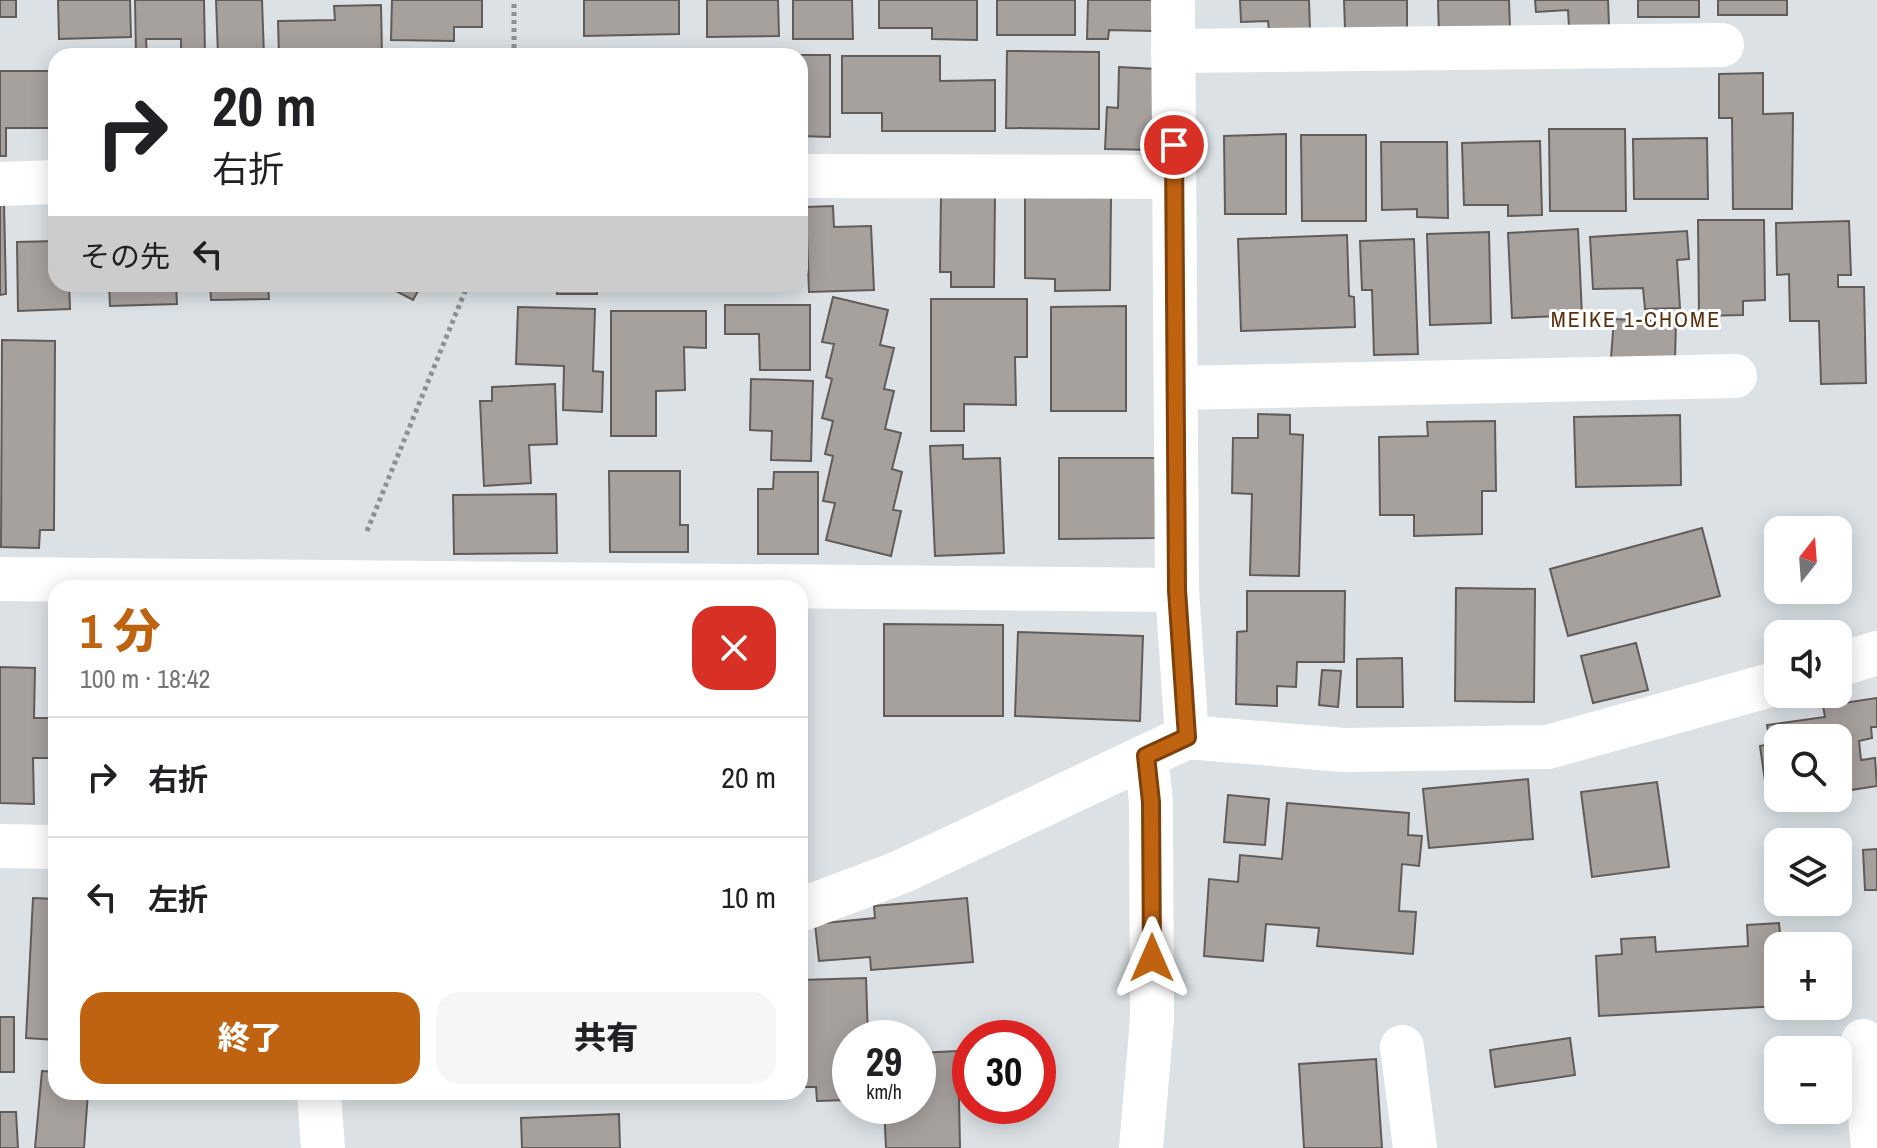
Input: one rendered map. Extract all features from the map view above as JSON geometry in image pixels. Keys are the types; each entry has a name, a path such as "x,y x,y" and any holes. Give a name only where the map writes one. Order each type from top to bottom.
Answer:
{"street":[{"path":"1173,0 1177,590 1187,737"},
{"path":"1173,51 1722,45"},
{"path":"808,176 1174,177"},
{"path":"0,184 48,182"},
{"path":"1176,388 1735,376"},
{"path":"0,579 116,580"},
{"path":"808,586 1177,590"},
{"path":"1852,661 1877,653"},
{"path":"808,907 901,872 1187,737 1344,750 1548,747 1764,687"},
{"path":"1141,1148 1152,1020 1151,802 1146,756"},
{"path":"0,846 48,847"},
{"path":"1863,1041 1873,1148"},
{"path":"1402,1047 1415,1148"},
{"path":"320,1100 323,1148"}],"path":[{"path":"514,0 514,48"},
{"path":"348,580 465,292"}],"building":[{"path":"0,0 16,0 16,17 0,17"},
{"path":"58,0 130,0 131,37 59,39"},
{"path":"135,0 204,0 205,48 181,48 181,39 146,39 147,48 136,48"},
{"path":"216,0 262,0 264,48 218,48"},
{"path":"392,0 482,0 482,27 454,27 454,41 391,40"},
{"path":"584,0 679,0 679,34 584,36"},
{"path":"707,0 778,0 779,36 707,37"},
{"path":"793,0 852,0 853,39 793,39"},
{"path":"879,0 977,0 977,40 932,39 932,28 879,28"},
{"path":"997,0 1075,0 1075,35 997,35"},
{"path":"1088,0 1155,0 1154,31 1109,30 1108,39 1087,39"},
{"path":"1240,0 1309,0 1310,30 1269,32 1268,21 1241,22"},
{"path":"1344,0 1407,0 1407,28 1345,28"},
{"path":"1438,0 1509,0 1510,29 1439,38"},
{"path":"1535,0 1608,0 1609,26 1569,28 1568,10 1536,12"},
{"path":"1638,0 1699,0 1699,17 1638,17"},
{"path":"1718,0 1787,0 1787,15 1718,15"},
{"path":"381,5 382,48 279,48 278,21 335,20 334,6"},
{"path":"1007,51 1099,52 1099,129 1006,128"},
{"path":"808,55 830,55 830,137 808,136"},
{"path":"842,56 940,56 940,81 995,80 995,131 882,131 882,113 842,113"},
{"path":"1119,67 1157,69 1156,150 1105,149 1107,107 1118,108"},
{"path":"0,71 48,71 48,128 6,128 6,156 0,156"},
{"path":"1763,73 1763,114 1793,113 1792,209 1733,209 1732,118 1719,118 1719,74"},
{"path":"1549,129 1625,129 1626,211 1550,211"},
{"path":"1286,134 1286,214 1225,214 1224,136"},
{"path":"1301,135 1366,135 1366,221 1302,221"},
{"path":"1707,138 1708,199 1634,199 1633,139"},
{"path":"1540,141 1542,215 1508,216 1508,205 1464,205 1462,143"},
{"path":"1381,142 1447,142 1448,218 1417,217 1417,209 1382,210"},
{"path":"941,194 995,195 994,287 951,287 951,272 940,272"},
{"path":"1025,197 1111,198 1110,290 1055,291 1055,279 1025,278"},
{"path":"0,203 4,203 6,294 0,295"},
{"path":"833,206 834,227 871,226 874,290 809,292 808,207"},
{"path":"1698,220 1764,220 1765,300 1743,301 1743,315 1699,316"},
{"path":"1849,221 1851,275 1838,275 1838,287 1864,287 1866,383 1821,384 1819,321 1790,321 1789,274 1777,275 1776,223"},
{"path":"1578,229 1582,315 1512,318 1508,233"},
{"path":"1687,231 1689,259 1677,260 1680,308 1645,309 1643,288 1593,289 1590,237"},
{"path":"1489,232 1491,323 1430,325 1427,234"},
{"path":"1347,235 1349,296 1354,297 1355,327 1241,331 1238,239"},
{"path":"1414,239 1418,354 1374,355 1372,290 1362,290 1360,241"},
{"path":"48,241 48,292 69,292 70,309 18,311 17,242"},
{"path":"109,292 176,292 177,304 110,306"},
{"path":"210,292 269,292 269,299 211,300"},
{"path":"398,292 418,292 413,300"},
{"path":"557,292 597,292 597,294"},
{"path":"833,297 888,310 880,345 894,348 884,389 894,391 885,429 901,433 892,469 902,472 893,510 901,511 891,556 826,540 835,503 823,501 833,456 825,454 833,421 822,418 832,379 826,377 834,344 822,342"},
{"path":"931,299 1027,299 1027,357 1015,357 1016,405 964,404 964,431 931,431"},
{"path":"725,305 810,305 810,370 760,370 759,334 725,334"},
{"path":"1126,306 1126,411 1051,411 1051,307"},
{"path":"518,307 595,309 593,371 603,372 602,412 563,410 564,366 516,364"},
{"path":"611,311 706,311 706,348 684,347 685,390 656,391 656,436 611,436"},
{"path":"1614,319 1676,322 1675,360 1611,358"},
{"path":"2,340 55,341 54,530 40,530 39,548 1,547"},
{"path":"751,379 813,381 811,461 771,460 772,431 750,430"},
{"path":"555,384 557,444 529,445 531,483 484,486 480,401 492,401 492,387"},
{"path":"1258,414 1290,415 1290,434 1303,435 1299,576 1250,575 1252,494 1232,493 1233,438 1258,438"},
{"path":"1680,415 1681,485 1576,487 1574,417"},
{"path":"1495,421 1496,491 1482,491 1482,534 1414,536 1414,515 1380,515 1379,437 1428,436 1427,422"},
{"path":"963,445 963,459 1000,458 1004,553 935,556 930,446"},
{"path":"1059,458 1155,458 1156,538 1059,539"},
{"path":"609,471 680,471 680,525 688,525 688,552 610,552"},
{"path":"774,472 818,472 818,554 758,554 758,489 773,489"},
{"path":"556,494 557,553 454,554 453,495"},
{"path":"1702,528 1720,596 1568,636 1550,569"},
{"path":"1456,588 1535,589 1534,702 1455,701"},
{"path":"1247,591 1345,591 1344,662 1297,662 1296,687 1277,686 1277,706 1236,704 1237,632 1247,631"},
{"path":"884,624 1003,625 1003,716 884,716"},
{"path":"1018,632 1143,636 1140,721 1015,716"},
{"path":"1636,643 1648,690 1593,703 1581,656"},
{"path":"1402,658 1403,707 1357,707 1357,659"},
{"path":"0,667 35,668 34,718 48,718 48,758 33,758 34,804 0,803"},
{"path":"1322,670 1341,671 1338,707 1319,705"},
{"path":"1877,698 1877,727 1871,727 1872,738 1859,741 1861,760 1875,758 1877,786 1852,790 1852,724 1774,724 1825,717 1823,708 1852,708 1852,702"},
{"path":"1764,745 1764,774 1760,746"},
{"path":"1528,779 1533,839 1429,848 1423,789"},
{"path":"1657,782 1669,867 1592,877 1581,792"},
{"path":"1228,795 1269,799 1265,845 1224,842"},
{"path":"1287,803 1409,813 1408,835 1422,836 1419,866 1402,864 1399,911 1416,912 1413,954 1317,946 1319,928 1266,924 1263,961 1204,956 1209,879 1238,882 1240,855 1282,859"},
{"path":"1877,849 1877,890 1865,890 1863,850"},
{"path":"33,898 48,899 48,1039 26,1038"},
{"path":"967,898 973,962 871,970 870,957 819,961 815,924 875,918 874,906"},
{"path":"1779,923 1780,932 1764,932 1764,1007 1599,1016 1596,956 1622,954 1621,939 1655,937 1656,952 1748,946 1747,925"},
{"path":"866,978 867,1020 832,1020 832,1101 817,1101 816,1087 808,1087 808,980"},
{"path":"0,1017 14,1017 14,1072 0,1072"},
{"path":"1570,1038 1575,1075 1495,1087 1490,1050"},
{"path":"952,1051 952,1124 960,1124 960,1148 886,1148 885,1124 936,1124 936,1052"},
{"path":"1376,1059 1382,1148 1304,1148 1299,1064"},
{"path":"42,1071 48,1071 48,1100 87,1100 84,1148 35,1148"},
{"path":"0,1112 16,1112 18,1148 0,1148"},
{"path":"619,1114 620,1148 522,1148 521,1118"}],"district":[{"name":"MEIKE 1-CHOME","path":"1636,319"}],"route":[{"path":"1152,958 1151,802 1146,756 1187,737 1177,590 1174,145"}]}
